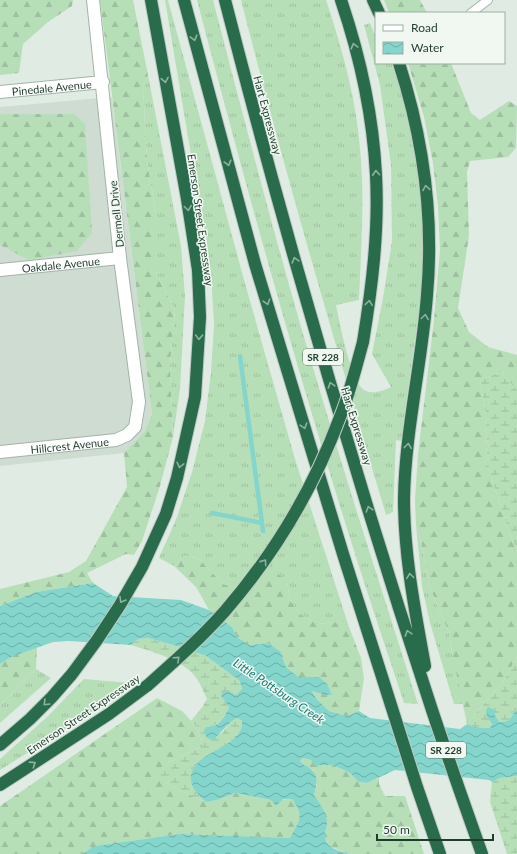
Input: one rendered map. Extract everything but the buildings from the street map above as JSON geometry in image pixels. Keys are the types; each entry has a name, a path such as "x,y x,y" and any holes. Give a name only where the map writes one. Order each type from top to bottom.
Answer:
{"highway":[{"name":"Emerson Street Expressway","path":"0,745 52,697 72,674 120,605 142,567 166,514 187,439 195,397 200,317 198,270 187,199 151,0"},
{"path":"184,0 255,264 343,554 440,854"},
{"name":"Hart Expressway","path":"225,0 255,120 324,362 432,711 482,854"},
{"name":"Emerson Street Expressway","path":"0,785 109,714 148,685 187,650 224,612 258,570 284,533 306,496 328,447 341,416 363,342 374,250 376,210 376,175 371,124 364,80 349,23 341,0"},
{"path":"373,0 379,12"},
{"path":"398,64 413,113 428,203 430,252 427,296 406,464 404,499 405,535 409,569 432,711"}],"street":[{"name":"Dermell Drive","path":"93,0 103,82 120,258 139,402 135,427"},
{"name":"Pinedale Avenue","path":"0,92 103,82"},
{"name":"Oakdale Avenue","path":"0,270 120,258"},
{"name":"Hillcrest Avenue","path":"0,452 116,440 127,435 135,427"}],"lane":[{"path":"472,12 488,0"}],"shaded area":[{"path":"112,97 152,414 145,431 124,453 0,466 0,107"}],"green space":[{"path":"0,0 73,0 72,6 48,22 23,44 19,73 0,75"},
{"path":"100,0 133,0 148,75 143,86 147,161 156,213 156,272 175,310 170,363 173,437 160,486 142,541 134,555 126,554 87,573 93,583 36,592 0,606 0,589 69,572 86,561 127,487 124,453 145,431 152,414"},
{"path":"165,0 168,0 246,287 295,459 349,627 339,622 317,624 301,615 290,600 287,582 246,592 223,584 198,558 184,556 174,566 159,558 177,517 192,472 205,421 211,372 214,325 211,273 206,235"},
{"path":"197,0 213,0 306,343 356,509 418,704 404,703 356,559 270,270"},
{"path":"241,0 326,0 344,58 352,94 358,130 362,186 359,300 336,305 346,350 354,375 359,384 364,390 370,392 381,391 391,387 372,354 392,241 391,165 380,85 364,25 370,23 375,36 375,64 392,64 407,115 413,141 421,194 424,248 420,304 401,441 396,440 393,512 386,515 348,387 275,129"},
{"path":"384,0 420,0 426,12 389,12"},
{"path":"408,64 451,64 471,113 480,120 509,101 517,106 516,148 508,157 470,161 467,172 469,236 458,308 469,332 488,347 517,355 517,390 501,372 480,380 486,414 487,464 509,532 517,549 517,657 503,682 467,724 449,633 429,585 421,541 416,526 415,499 418,454 434,320 440,250 438,206 433,163 424,117"},
{"path":"148,75 181,246 185,296 180,389 173,437 170,363 175,310 156,272 156,213 147,161 143,86"},
{"path":"0,114 74,114 85,124 92,233 77,251 29,260 0,245"},
{"path":"501,372 517,390 517,549 509,532 487,464 486,414 480,380"},
{"path":"416,526 421,541 429,585 449,633 464,704 454,704 430,623 422,586"},
{"path":"184,556 198,558 223,584 246,592 266,579 278,574 287,582 290,600 301,615 317,624 339,622 349,627 361,658 364,678 359,711 347,716 329,711 316,698 312,690 317,692 308,678 298,677 286,667 280,651 268,643 249,645 237,637 232,627 209,610 196,587 174,566"},
{"path":"148,638 206,656 239,680 242,690 236,695 229,691 221,696 229,707 222,719 211,727 221,734 231,722 237,718 242,721 240,730 235,738 199,762 193,770 192,779 194,790 206,802 177,789 153,775 168,763 202,746 198,728 191,721 207,699 197,679 185,667 177,662 148,650 131,645 138,639"},
{"path":"37,647 36,669 0,705 0,664 11,657"},
{"path":"517,657 517,710 507,721 499,722 495,715 487,717 494,725 490,728 475,727 467,724 503,682"},
{"path":"36,669 51,678 0,723 0,705"},
{"path":"84,679 131,683 88,715 0,770 0,759 47,717"},
{"path":"157,698 182,711 198,728 202,746 168,763 154,775 177,789 206,802 217,800 235,793 271,800 292,799 298,810 299,818 290,838 180,834 94,846 82,854 0,854 0,806"},
{"path":"303,758 311,760 319,765 333,765 350,773 359,782 367,783 379,778 379,784 385,796 405,796 424,854 349,854 329,846 324,836 327,825 314,795 317,785 313,770 304,766 300,761"},
{"path":"517,776 517,854 507,854 490,802 492,782 500,778"}],"water":[{"name":"Little Pottsburg Creek","path":"93,583 113,596 181,600 209,610 232,627 237,637 249,645 268,643 280,651 286,667 298,677 319,677 327,684 332,695 312,691 316,698 329,711 347,716 359,711 370,718 460,729 467,724 475,727 489,728 493,725 487,717 486,711 488,707 495,710 495,715 499,722 509,720 517,710 517,776 500,778 492,782 489,780 395,770 367,783 359,782 350,773 333,765 319,765 316,767 311,760 303,758 300,761 312,770 316,777 316,789 314,795 326,816 326,840 330,846 349,854 82,854 94,846 180,834 290,838 299,818 298,810 292,799 283,799 276,806 271,800 235,793 217,800 206,802 193,788 191,779 193,770 198,762 235,738 240,730 242,721 237,718 213,740 207,738 204,732 206,727 217,724 223,718 229,707 221,696 223,691 229,691 236,695 242,689 239,680 206,656 148,638 138,639 131,645 69,641 53,642 11,657 0,664 0,606 36,592"}],"waterway":[{"path":"240,356 263,531"},
{"path":"212,513 262,523"}]}
